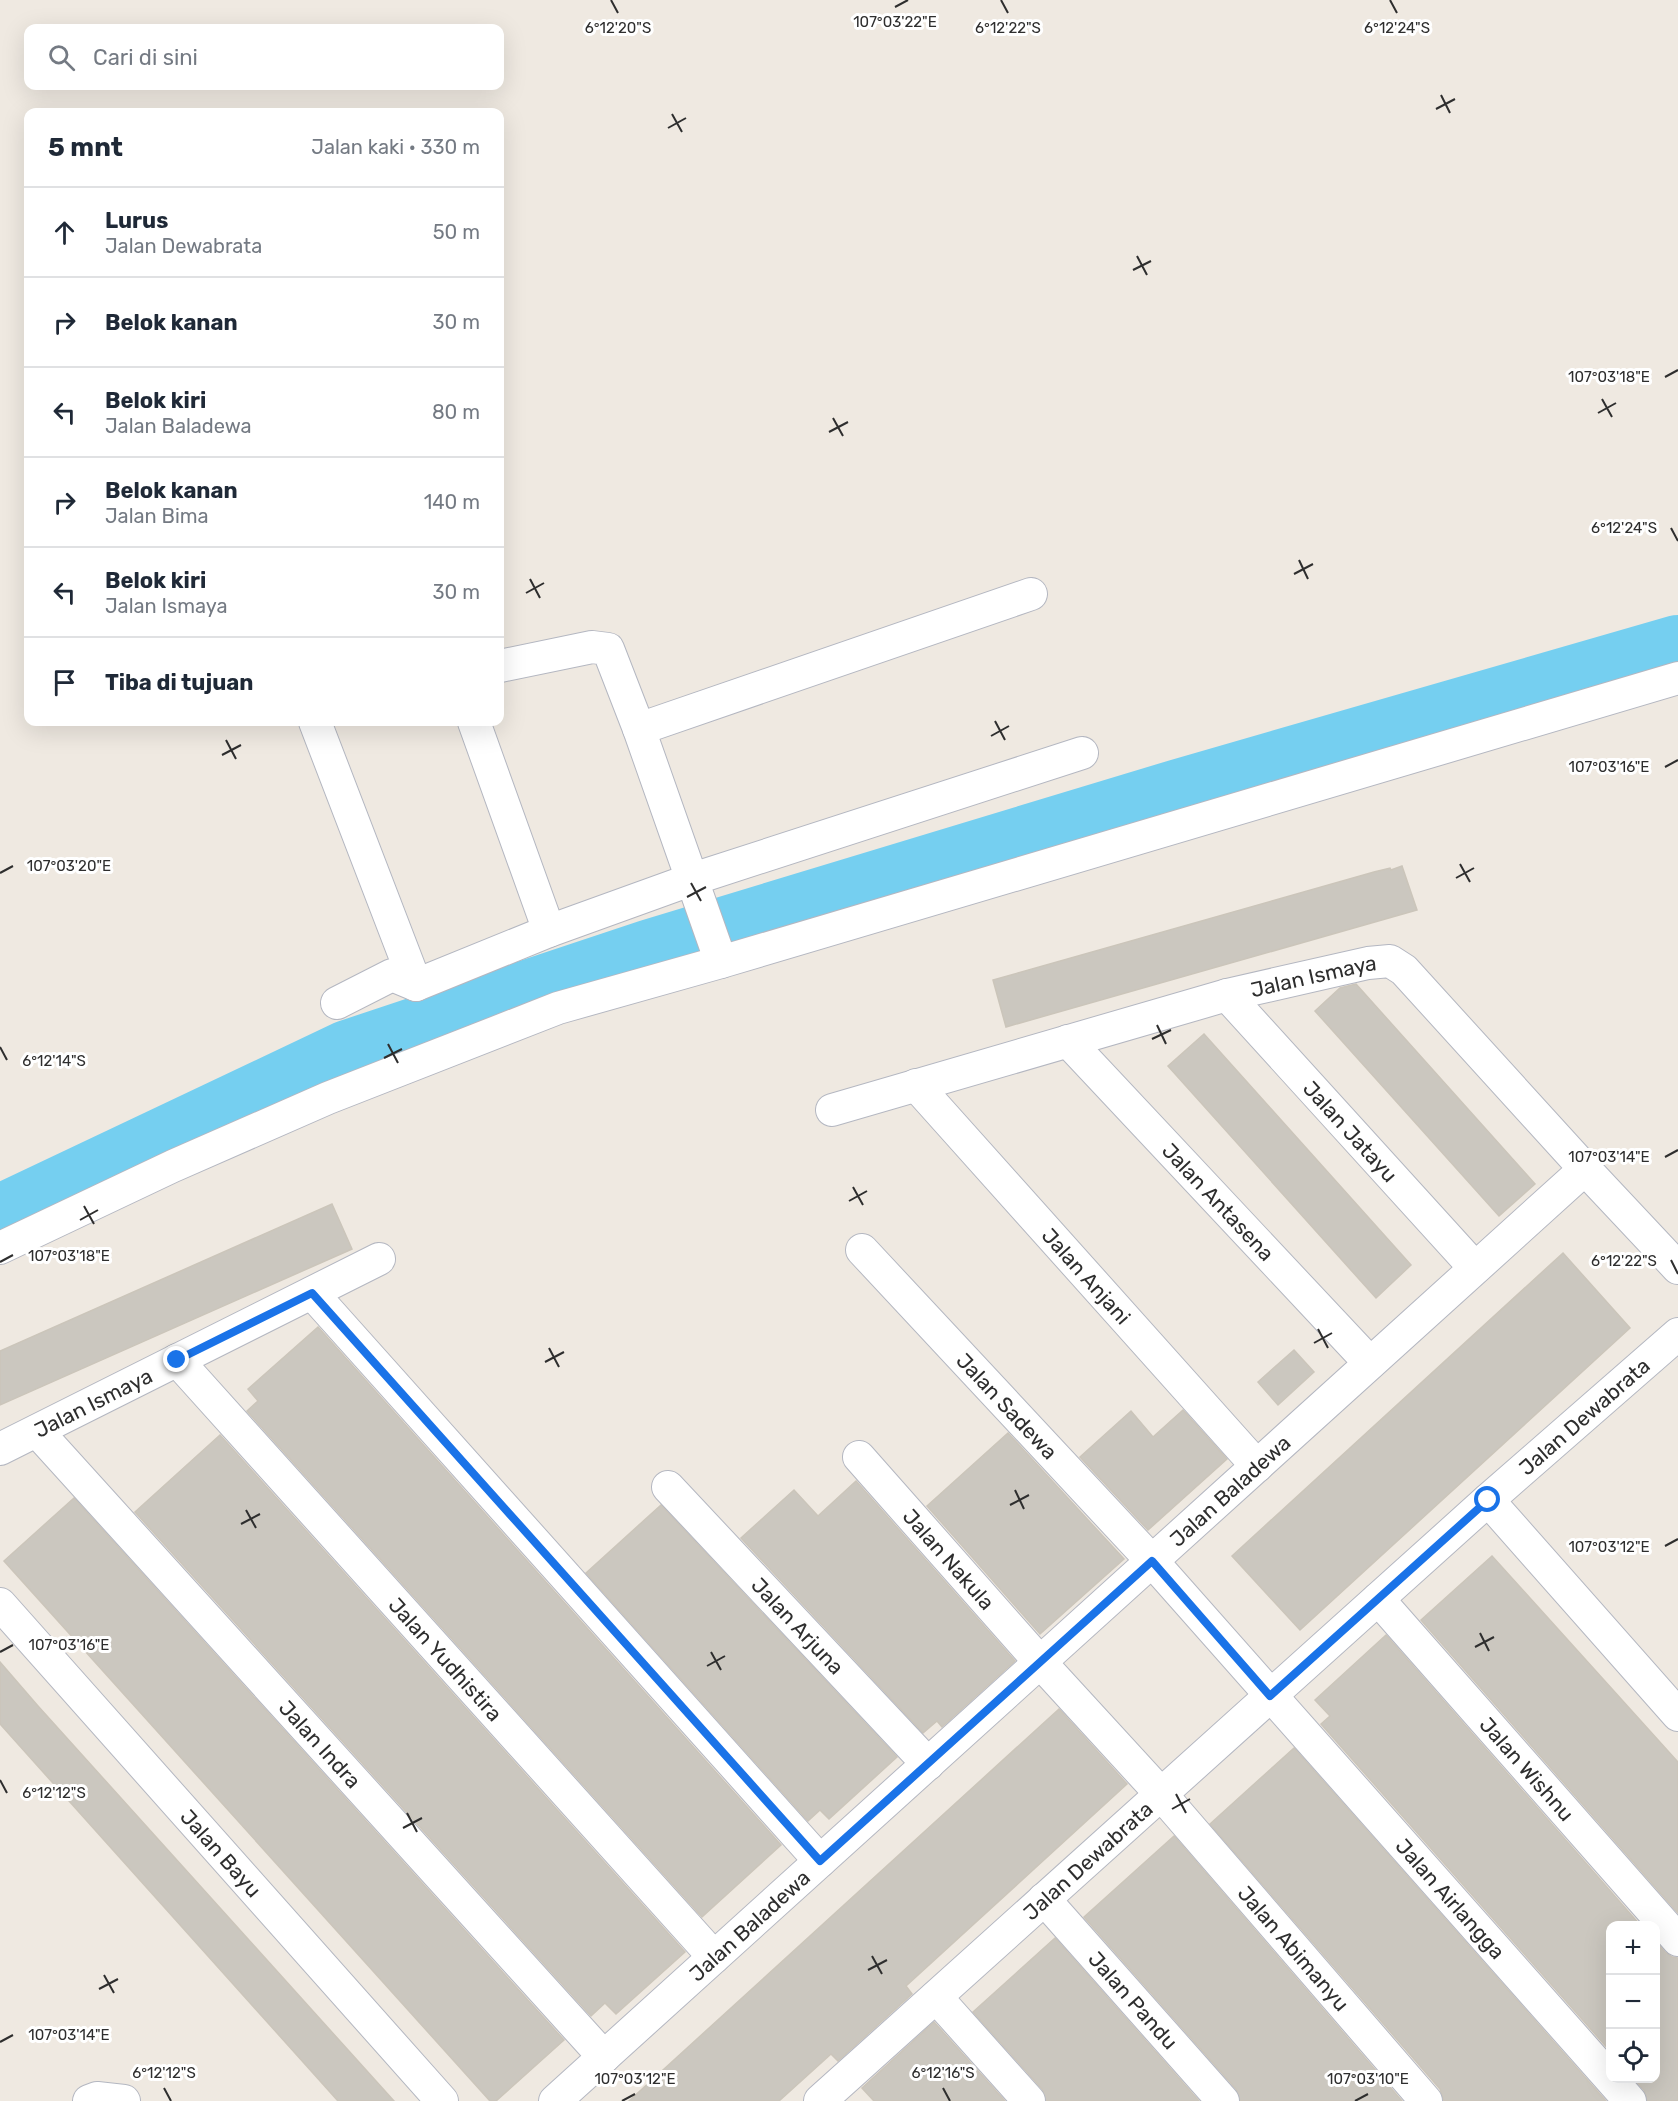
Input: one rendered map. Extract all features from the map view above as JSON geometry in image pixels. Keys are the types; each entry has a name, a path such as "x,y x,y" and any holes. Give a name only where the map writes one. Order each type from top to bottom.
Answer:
{"street":[{"path":"639,729 1031,594"},
{"path":"504,665 592,647 608,650 639,729 716,949"},
{"path":"0,1248 328,1098 716,949 1678,678"},
{"path":"317,726 416,985"},
{"path":"475,726 549,931"},
{"path":"337,1003 392,975 416,985 549,931 693,879 1082,753"},
{"name":"Jalan Ismaya","path":"832,1110 1227,995 1368,963 1390,961 1404,970 1678,1268"},
{"name":"Jalan Jatayu","path":"1227,995 1475,1268"},
{"name":"Jalan Antasena","path":"1068,1041 1370,1363"},
{"name":"Jalan Anjani","path":"916,1085 1257,1466"},
{"name":"Jalan Baladewa","path":"555,2101 1585,1169"},
{"name":"Jalan Sadewa","path":"862,1250 1152,1561 1270,1696"},
{"name":"Jalan Ismaya","path":"0,1449 379,1259"},
{"path":"312,1293 820,1861"},
{"name":"Jalan Dewabrata","path":"823,2100 1488,1500 1678,1334"},
{"name":"Jalan Yudhistira","path":"177,1360 714,1957"},
{"name":"Jalan Indra","path":"37,1431 604,2056"},
{"name":"Jalan Nakula","path":"859,1457 1040,1662 1161,1794"},
{"name":"Jalan Arjuna","path":"668,1487 928,1764"},
{"path":"1488,1500 1678,1715"},
{"name":"Jalan Wishnu","path":"1378,1599 1678,1940"},
{"name":"Jalan Bayu","path":"0,1604 442,2101"},
{"name":"Jalan Airlangga","path":"1270,1696 1630,2101"},
{"name":"Jalan Abimanyu","path":"1161,1794 1426,2101"},
{"name":"Jalan Pandu","path":"1044,1899 1223,2101"},
{"path":"936,1997 1029,2101"},
{"path":"89,2101 97,2098 124,2101"}],"green space":[{"path":"1678,649 1678,678 558,1008 0,1247 0,1219 348,1054 651,953 1096,819"}],"building":[{"path":"1402,866 1417,910 1006,1027 993,980"},
{"path":"1356,984 1535,1184 1499,1216 1315,1011 1340,988"},
{"path":"1204,1034 1411,1265 1376,1298 1168,1066"},
{"path":"332,1204 352,1249 0,1405 0,1351"},
{"path":"1563,1253 1630,1328 1300,1630 1232,1556"},
{"path":"318,1327 781,1845 702,1917 247,1411 258,1401 248,1389"},
{"path":"1294,1350 1314,1372 1278,1405 1258,1382"},
{"path":"1183,1410 1227,1459 1148,1530 1080,1457 1131,1411 1153,1437"},
{"path":"1008,1433 1124,1559 1040,1634 927,1506"},
{"path":"220,1435 685,1952 616,2014 605,2003 591,2016 135,1512"},
{"path":"856,1481 1015,1661 942,1727 937,1721 923,1733 741,1538 794,1490 818,1516"},
{"path":"74,1498 564,2040 496,2101 490,2101 4,1561"},
{"path":"661,1505 897,1757 829,1819 820,1810 808,1821 586,1573"},
{"path":"1492,1556 1678,1762 1678,1913 1421,1620"},
{"path":"1386,1635 1637,1921 1606,1921 1606,2046 1321,1724 1330,1716 1315,1700"},
{"path":"0,1662 394,2101 338,2101 0,1724"},
{"path":"1059,1709 1127,1784 906,1986 912,1994 838,2061 831,2054 779,2101 629,2101"},
{"path":"1294,1748 1606,2101 1444,2101 1440,2089 1210,1824"},
{"path":"1174,1836 1402,2101 1240,2101 1236,2089 1084,1917"},
{"path":"1055,1938 1199,2101 1046,2101 1042,2089 973,2012"},
{"path":"1660,1946 1672,1957 1678,1958 1678,2101 1647,2101 1644,2090 1638,2083 1660,2083"},
{"path":"934,2022 1005,2101 874,2101 862,2088"}],"waterway":[{"path":"0,1219 348,1054 651,953 1179,793 1678,649"}],"route":[{"path":"177,1360 312,1293 820,1861 1152,1561 1270,1696 1488,1500"}]}
